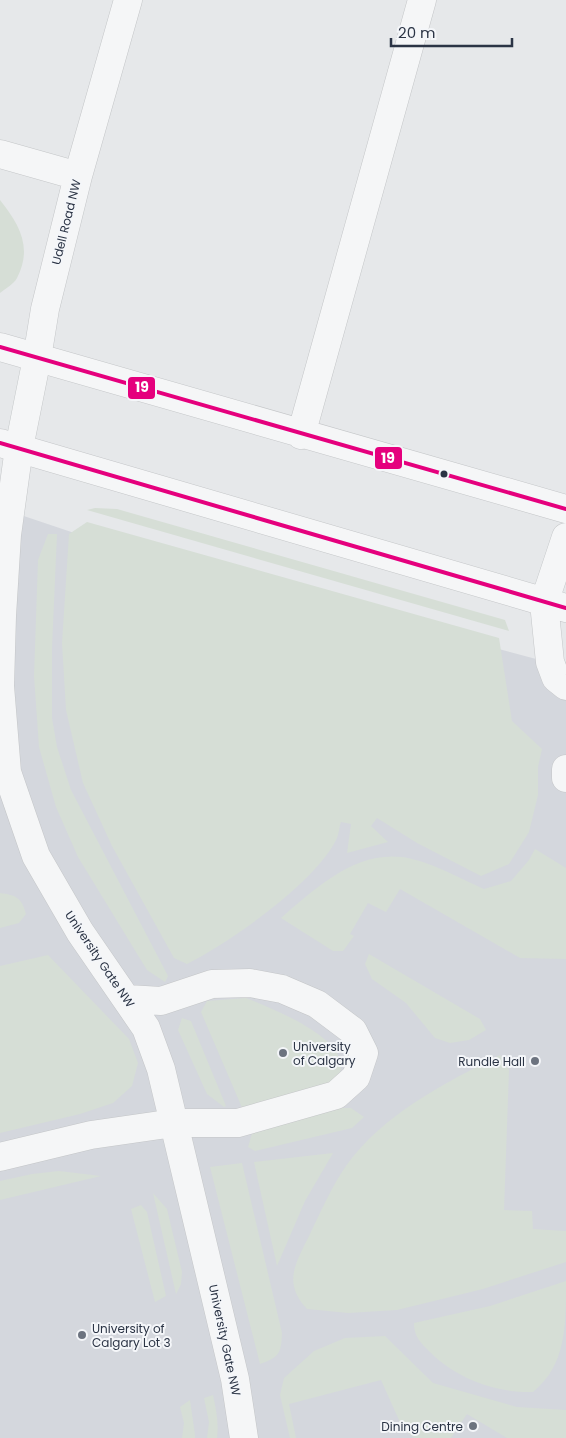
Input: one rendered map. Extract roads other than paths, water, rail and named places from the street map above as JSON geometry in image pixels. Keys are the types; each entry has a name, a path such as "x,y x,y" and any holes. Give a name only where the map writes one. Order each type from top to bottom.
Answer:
{"street":[{"name":"Udell Road NW","path":"10,445 38,358 44,309 78,176 128,0"},
{"path":"301,435 422,0"},
{"path":"0,154 78,176"},
{"path":"0,347 301,435 566,509"},
{"path":"10,445 555,606"},
{"name":"University Gate NW","path":"10,445 0,686 8,772 36,856 80,932 128,998 150,1036 162,1069 235,1379 244,1438"},
{"path":"566,538 555,606 550,662 556,678 566,686"},
{"path":"555,606 566,586"},
{"path":"566,769 566,778"},
{"path":"0,1157 92,1134 174,1123 238,1123 336,1095 356,1077 364,1053 353,1031 317,1004 282,988 250,983 212,984 161,1001 128,998"}],"place":[{"name":"University of Calgary","path":"283,1053"},
{"name":"Rundle Hall","path":"535,1061"},
{"name":"University of Calgary Lot 3","path":"82,1335"},
{"name":"Dining Centre","path":"473,1426"}]}
